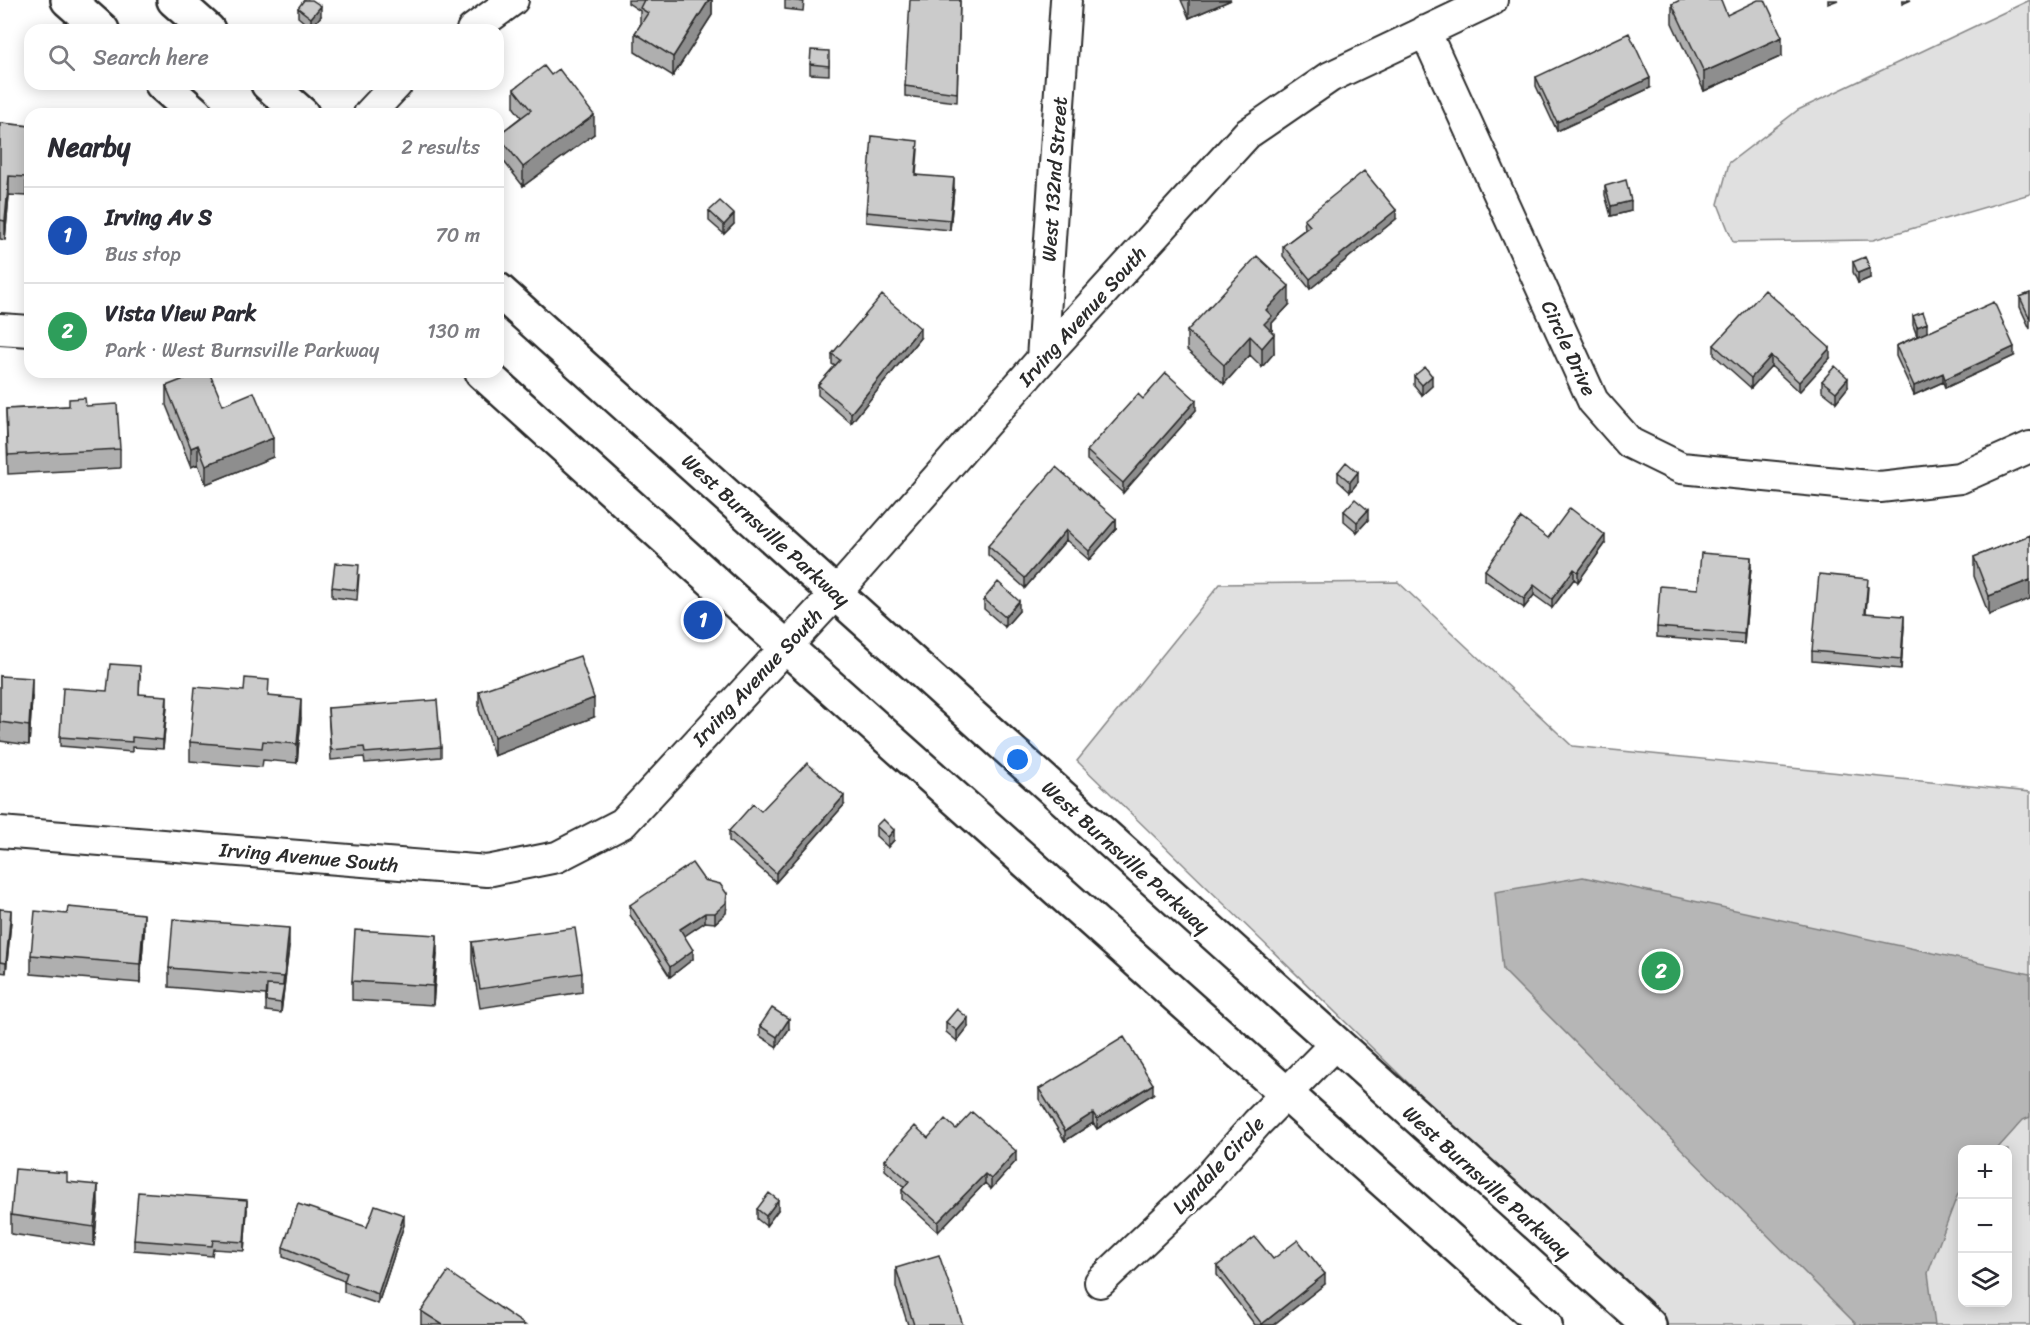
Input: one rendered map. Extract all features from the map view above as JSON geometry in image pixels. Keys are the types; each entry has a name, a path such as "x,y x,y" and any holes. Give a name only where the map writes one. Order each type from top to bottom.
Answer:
{"street":[{"path":"68,0 95,24"},
{"path":"174,0 201,24"},
{"path":"480,24 513,0"},
{"name":"West 132nd Street","path":"1042,359 1066,0"},
{"name":"Irving Avenue South","path":"0,832 487,871 557,857 623,823 836,593 1042,359 1247,134 1330,77 1492,0"},
{"name":"Circle Drive","path":"1425,31 1593,401 1630,443 1681,468 1880,487 1960,478 2030,447"},
{"path":"169,90 189,108"},
{"path":"275,90 295,108"},
{"path":"375,108 391,90"},
{"name":"West Burnsville Parkway","path":"504,295 1334,1045 1649,1325"},
{"path":"0,329 24,331"},
{"path":"489,378 786,647 1545,1325"},
{"name":"Lyndale Circle","path":"1100,1282 1202,1185 1257,1123 1334,1045"}],"shaded area":[{"path":"2030,0 2030,194 1873,240 1733,242 1718,204 1729,163 1798,110"},
{"path":"1398,582 1572,746 2030,792 2030,1325 1657,1325 1077,761 1220,584"},
{"path":"1583,877 2030,974 2030,1117 2023,1120 2001,1145 1958,1145 1958,1195 1928,1273 1935,1325 1857,1325 1503,970 1495,892"}],"building":[{"path":"304,0 312,0 321,6 311,18 298,8"},
{"path":"644,0 709,0 673,57 635,33 648,13 640,8"},
{"path":"910,0 960,0 957,93 905,86"},
{"path":"1680,0 1721,0 1727,15 1758,0 1765,0 1782,37 1704,72 1672,4"},
{"path":"1629,33 1650,78 1557,122 1536,77"},
{"path":"811,50 829,51 829,66 810,64"},
{"path":"544,66 551,75 559,69 594,115 523,167 504,143 504,130 531,110 514,89"},
{"path":"0,123 24,125 24,177 9,176 5,221 0,220"},
{"path":"872,136 918,141 915,175 954,178 950,220 866,212"},
{"path":"1364,171 1396,210 1310,279 1283,246 1310,226 1304,219"},
{"path":"1626,180 1631,201 1611,206 1605,186"},
{"path":"720,201 734,214 724,225 709,211"},
{"path":"1257,256 1289,286 1266,310 1272,316 1264,324 1274,334 1262,348 1250,336 1224,365 1187,331"},
{"path":"1865,257 1870,268 1858,273 1853,262"},
{"path":"1765,290 1830,348 1799,382 1771,356 1751,378 1714,345"},
{"path":"2030,293 2030,319 2020,297"},
{"path":"882,295 920,328 851,413 818,385 840,360 832,354"},
{"path":"1994,302 2014,347 1945,379 1943,373 1914,386 1896,346"},
{"path":"1923,312 1927,323 1917,327 1913,316"},
{"path":"1835,366 1848,378 1836,392 1822,381"},
{"path":"1425,367 1432,376 1422,385 1414,376"},
{"path":"1166,373 1196,400 1123,483 1087,451 1138,394 1143,399"},
{"path":"187,378 212,378 223,405 254,392 273,438 206,465 198,445 191,448 166,386"},
{"path":"85,398 86,406 117,404 120,449 8,455 6,409 69,406 69,399"},
{"path":"1346,462 1358,472 1350,482 1338,472"},
{"path":"1056,467 1116,519 1089,551 1066,530 1025,578 988,546"},
{"path":"1355,499 1368,510 1357,522 1344,511"},
{"path":"1570,508 1605,535 1578,572 1574,569 1552,599 1534,585 1524,599 1485,570 1521,518 1548,538"},
{"path":"2030,535 2030,580 1989,596 1974,557"},
{"path":"1701,553 1751,557 1744,634 1657,627 1660,586 1698,589"},
{"path":"335,563 359,565 357,590 332,587"},
{"path":"1819,574 1868,579 1865,613 1904,616 1901,659 1812,651"},
{"path":"998,582 1019,601 1005,617 984,599"},
{"path":"580,656 594,698 494,737 479,691"},
{"path":"110,664 140,666 139,694 167,696 163,740 132,737 132,742 60,737 63,688 107,691"},
{"path":"0,676 32,678 29,726 0,722"},
{"path":"245,678 269,680 268,696 301,699 297,744 263,741 262,748 190,742 195,687 244,691"},
{"path":"437,700 441,747 365,753 364,747 331,750 328,708"},
{"path":"807,763 844,796 776,873 729,831 753,804 761,811"},
{"path":"883,819 894,830 888,837 876,826"},
{"path":"692,863 704,880 720,884 727,894 726,903 715,913 705,913 680,929 693,950 670,967 630,905"},
{"path":"68,907 144,914 140,964 31,955 35,911 67,914"},
{"path":"0,909 11,910 6,963 0,962"},
{"path":"173,919 289,928 284,977 169,968"},
{"path":"575,928 582,973 480,989 472,942"},
{"path":"355,930 437,935 433,986 352,981"},
{"path":"267,985 284,986 281,1003 266,1001"},
{"path":"772,1008 789,1019 777,1037 760,1026"},
{"path":"957,1009 968,1018 957,1031 946,1022"},
{"path":"1124,1037 1153,1084 1097,1119 1093,1113 1065,1131 1039,1089"},
{"path":"972,1112 1016,1151 991,1179 985,1174 938,1222 902,1190 909,1181 885,1160 915,1126 928,1138 945,1119 956,1129"},
{"path":"15,1169 67,1173 67,1182 98,1185 94,1227 11,1215"},
{"path":"138,1192 247,1200 244,1242 213,1240 212,1246 134,1240"},
{"path":"769,1193 778,1200 766,1216 757,1209"},
{"path":"298,1204 367,1227 375,1205 404,1215 378,1294 344,1282 347,1273 283,1247"},
{"path":"1255,1237 1273,1259 1298,1240 1325,1274 1262,1324 1217,1266"},
{"path":"939,1255 963,1325 914,1325 896,1268"},
{"path":"448,1272 525,1325 443,1325 421,1311"}],"place":[{"name":"Irving Av S","path":"703,620"},
{"name":"Vista View Park","path":"1661,971"}]}
